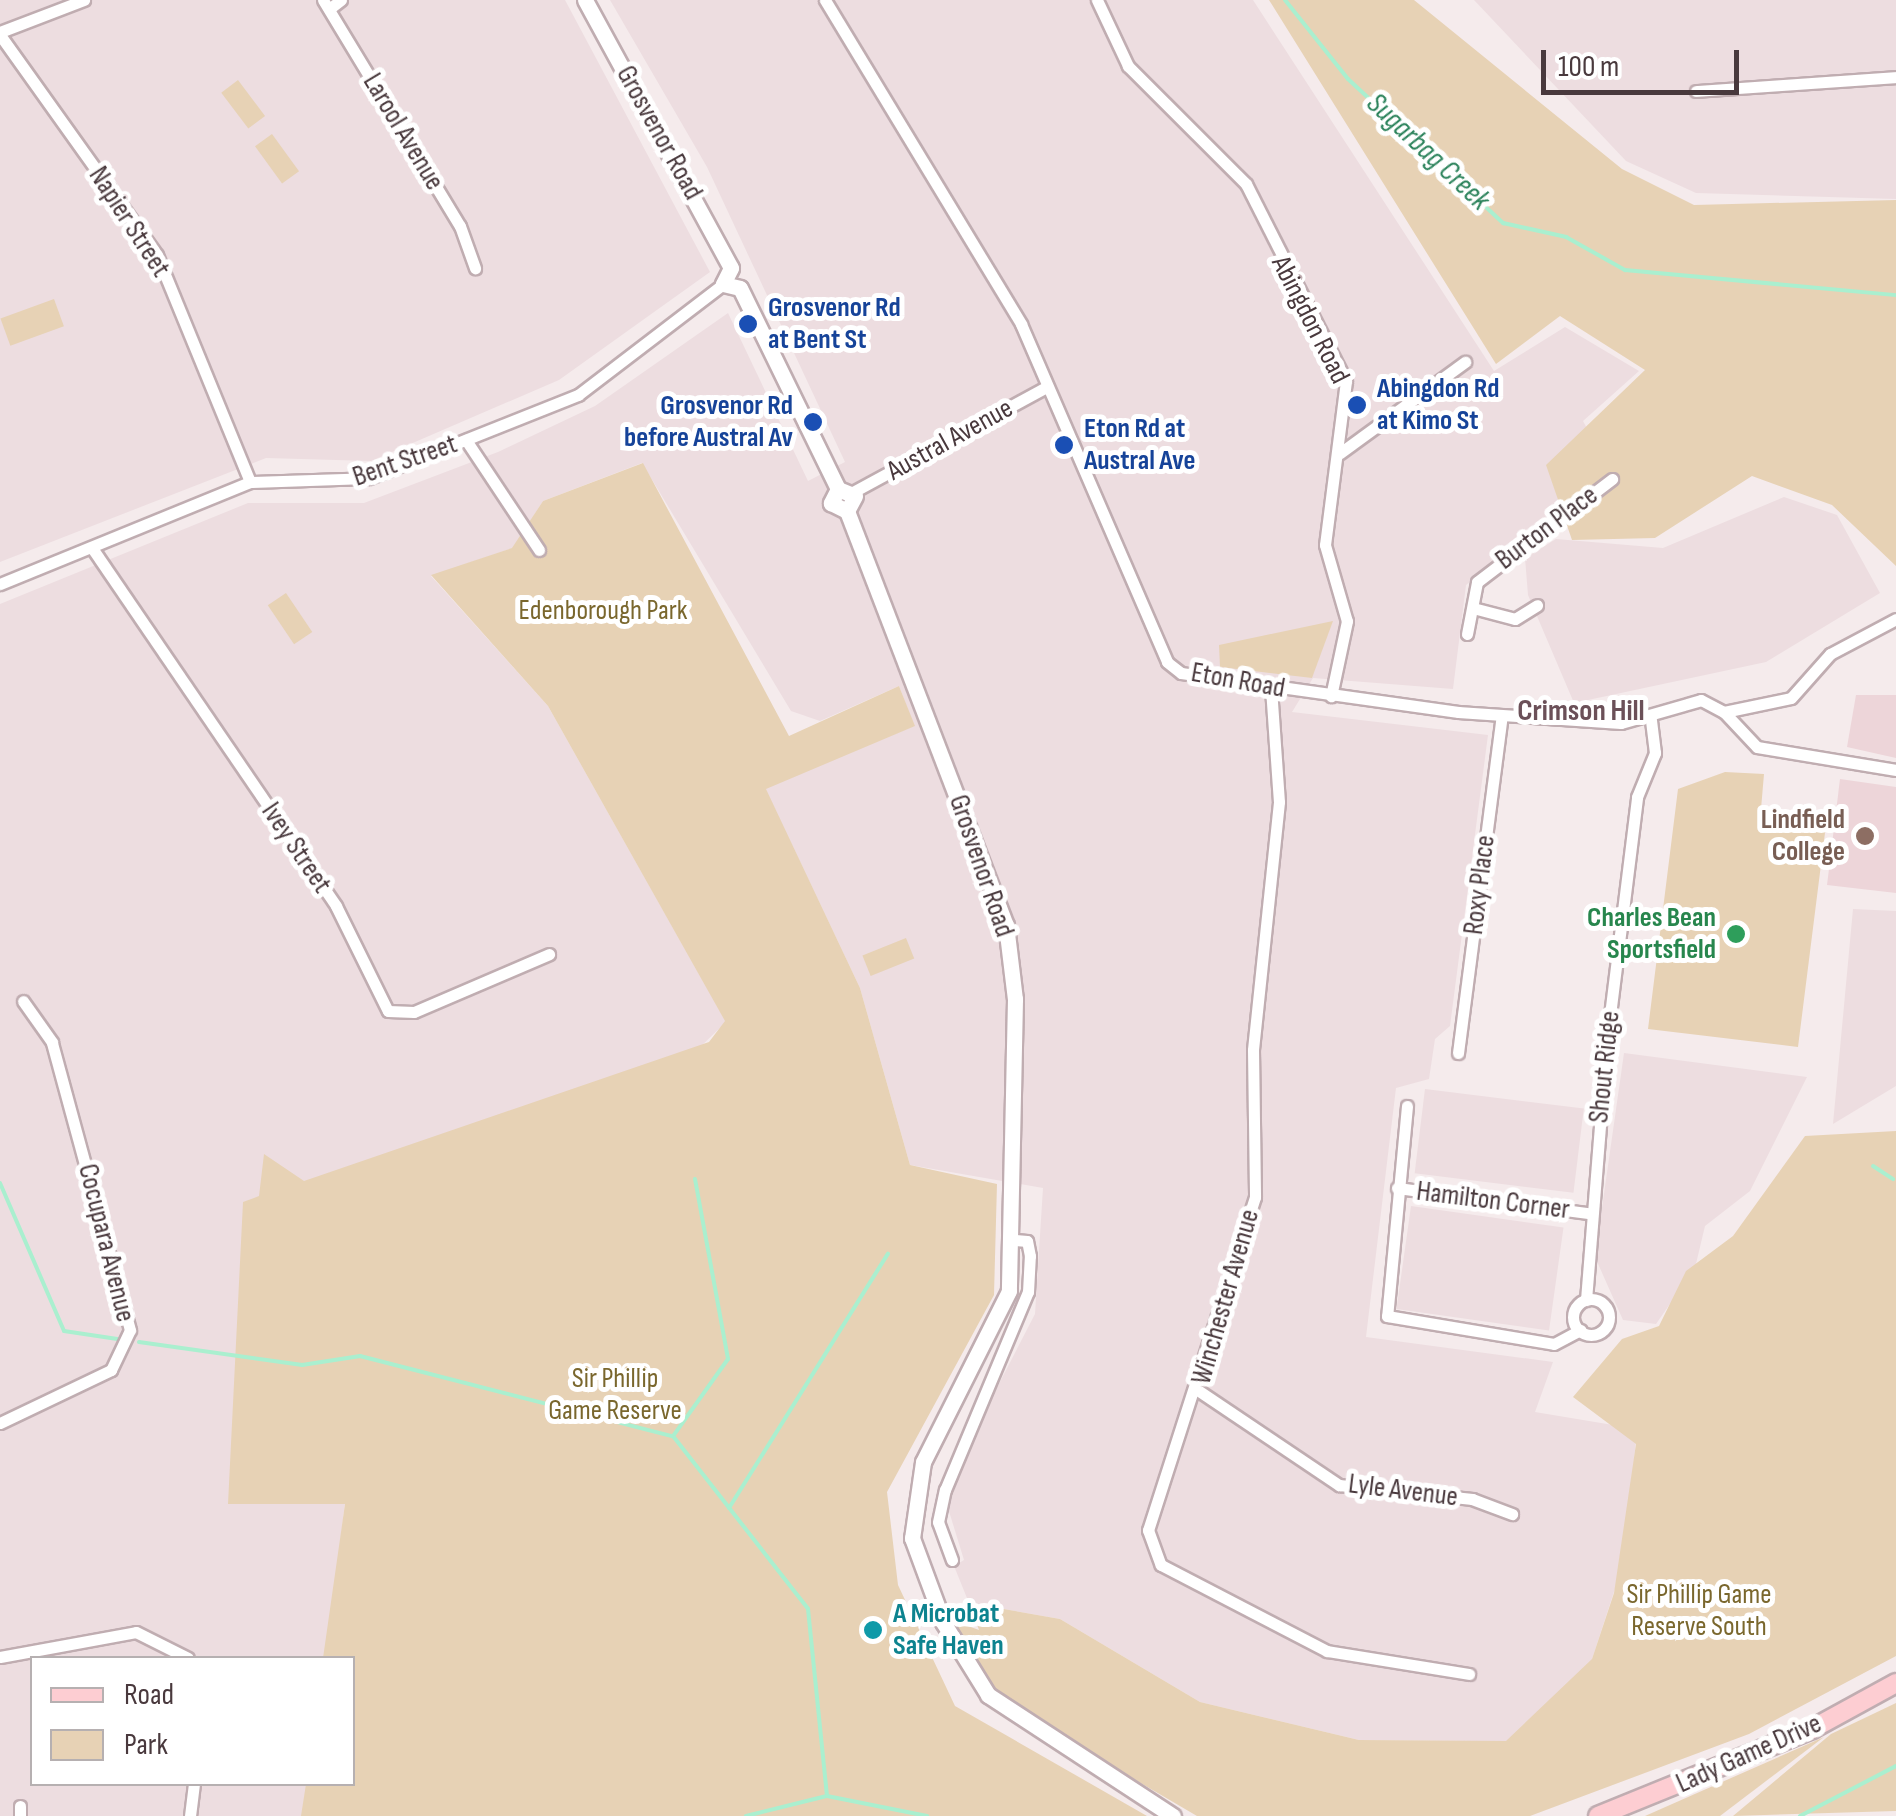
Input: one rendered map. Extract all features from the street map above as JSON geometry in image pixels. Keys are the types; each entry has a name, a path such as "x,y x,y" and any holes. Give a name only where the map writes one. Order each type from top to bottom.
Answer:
{"main road":[{"name":"Lady Game Drive","path":"1598,1816 1812,1729 1896,1683"}],"street":[{"path":"0,34 84,0"},
{"path":"326,5 341,0"},
{"name":"Grosvenor Road","path":"585,0 727,276 743,275 740,288 845,490 831,503 848,511 1006,925 1018,1090 1015,1240 996,1327 914,1486 912,1538 943,1622 988,1695 1173,1816"},
{"name":"Eton Road","path":"825,0 1021,324 1168,662 1188,676 1502,716 1651,719 1701,700 1724,712 1791,698 1830,654 1896,619"},
{"name":"Abingdon Road","path":"1097,0 1128,66 1246,184 1346,381 1325,561 1346,621 1331,696"},
{"name":"Larool Avenue","path":"326,5 460,226 475,268"},
{"name":"Napier Street","path":"0,34 157,255 250,482"},
{"path":"1696,91 1896,77"},
{"name":"Bent Street","path":"0,584 250,482 368,478 578,394 727,276"},
{"path":"1340,453 1465,362"},
{"name":"Austral Avenue","path":"845,490 1046,387"},
{"path":"466,440 539,550"},
{"name":"Burton Place","path":"1468,634 1477,582 1612,479"},
{"name":"Ivey Street","path":"92,548 336,906 388,1010 414,1012 549,954"},
{"path":"1473,608 1515,619 1537,604"},
{"name":"Winchester Avenue","path":"1271,688 1279,802 1253,1050 1255,1197 1199,1391 1148,1530 1160,1564 1327,1651 1469,1674"},
{"path":"1724,712 1757,747 1896,770"},
{"name":"Roxy Place","path":"1458,1054 1502,716"},
{"name":"Shout Ridge","path":"1586,1300 1588,1213 1636,802 1655,753 1651,719"},
{"name":"Cocupara Avenue","path":"0,1423 110,1370 130,1330 52,1042 24,1001"},
{"name":"Hamilton Corner","path":"1407,1106 1383,1300 1392,1321 1554,1344 1580,1330"},
{"name":"Hamilton Corner","path":"1398,1188 1588,1213"},
{"name":"Grosvenor Road","path":"952,1560 938,1522 944,1490 1028,1292 1030,1256 1026,1241 1015,1240"},
{"path":"1586,1300 1605,1306 1608,1322 1596,1334 1580,1330 1574,1314 1586,1300"},
{"name":"Lyle Avenue","path":"1199,1391 1339,1485 1472,1499 1512,1514"},
{"path":"0,1657 136,1632 184,1656"},
{"path":"190,1816 194,1786"}],"shaded area":[{"path":"0,0 565,0 710,272 559,380 371,461 266,458 0,562"},
{"path":"610,0 1253,0 1494,371 1565,327 1639,371 1583,421 1611,472 1466,585 1453,689 1313,678 1292,712 1488,735 1450,1026 1435,1039 1429,1079 1396,1088 1366,1337 1553,1362 1535,1412 1637,1429 1625,1558 1565,1742 1359,1740 1200,1702 1060,1619 969,1603 954,1566 964,1560 948,1508 974,1432 1035,1314 1043,1188 910,1165 860,988 765,788 914,726 899,686 820,721 791,711 642,463 543,501 513,548 431,576 548,706 726,1022 228,1504 345,1503 326,1656 30,1656 30,1786 310,1786 306,1816 0,1816 0,604 248,503 364,503 498,452 595,406 728,313 808,481 845,462 707,167"},
{"path":"1474,0 1896,0 1896,199 1696,193 1626,161"},
{"path":"1784,497 1837,515 1880,593 1766,662 1574,703 1528,595 1525,558 1556,539 1663,548"},
{"name":"Lindfield College","path":"1856,695 1896,695 1896,758 1847,747"},
{"name":"Lindfield College","path":"1840,779 1896,787 1896,893 1827,885"},
{"path":"1853,909 1896,911 1896,1086 1833,1124"},
{"path":"1624,1053 1807,1077 1750,1191 1705,1226 1695,1268 1656,1324 1623,1320 1595,1257"},
{"path":"1425,1089 1584,1108 1573,1193 1415,1173"},
{"path":"1411,1206 1564,1227 1549,1330 1397,1309"}],"green space":[{"path":"1269,0 1414,0 1622,169 1694,205 1896,200 1896,566 1832,505 1752,476 1655,538 1572,540 1546,465 1645,370 1560,316 1496,364"},
{"path":"238,80 265,116 248,129 221,93"},
{"path":"272,134 299,171 282,184 255,146"},
{"path":"54,299 64,326 10,346 0,318"},
{"name":"Sir Phillip Game Reserve","path":"643,463 789,736 899,686 915,726 766,789 860,988 910,1165 997,1184 994,1295 887,1492 898,1585 955,1706 1147,1816 301,1816 306,1786 355,1786 355,1656 323,1656 345,1504 228,1504 243,1202 259,1196 264,1154 304,1181 709,1042 725,1021 548,706 431,575 512,548 543,501"},
{"path":"286,593 312,632 294,644 268,605"},
{"path":"1333,621 1312,678 1220,667 1219,645"},
{"name":"Charles Bean Sportsfield","path":"1725,772 1764,774 1761,809 1827,817 1798,1047 1648,1029 1678,789"},
{"path":"906,938 914,958 871,976 862,956"},
{"name":"Sir Phillip Game Reserve South","path":"1896,1131 1896,1656 1749,1734 1530,1816 1197,1816 1004,1703 946,1618 979,1630 969,1603 1060,1619 1200,1702 1359,1740 1506,1741 1592,1659 1614,1593 1636,1444 1573,1397 1622,1339 1659,1326 1686,1271 1733,1236 1805,1136"},
{"path":"1896,1703 1896,1811 1733,1816 1831,1734"},
{"path":"1824,1737 1720,1816 1645,1816"}],"waterway":[{"name":"Sugarbag Creek","path":"1285,0 1348,79 1503,223 1566,237 1625,270 1896,295"},
{"path":"1873,1166 1893,1179"},
{"path":"695,1179 728,1359 673,1436 808,1609 827,1796"},
{"path":"0,1183 64,1331 117,1339"},
{"path":"729,1508 888,1254"},
{"path":"139,1342 302,1365 360,1356 672,1436"},
{"path":"1800,1816 1896,1766"},
{"path":"746,1816 827,1796 927,1816"}],"place":[{"name":"Grosvenor Rd at Bent St","path":"748,324"},
{"name":"Abingdon Rd at Kimo St","path":"1357,405"},
{"name":"Grosvenor Rd before Austral Av","path":"813,422"},
{"name":"Eton Rd at Austral Ave","path":"1064,445"},
{"name":"Lindfield College","path":"1865,836"},
{"name":"Charles Bean Sportsfield","path":"1736,934"},
{"name":"A Microbat Safe Haven","path":"873,1630"}],"district":[{"name":"Crimson Hill","path":"1581,711"}],"park label":[{"name":"Edenborough Park","path":"603,611"}]}
